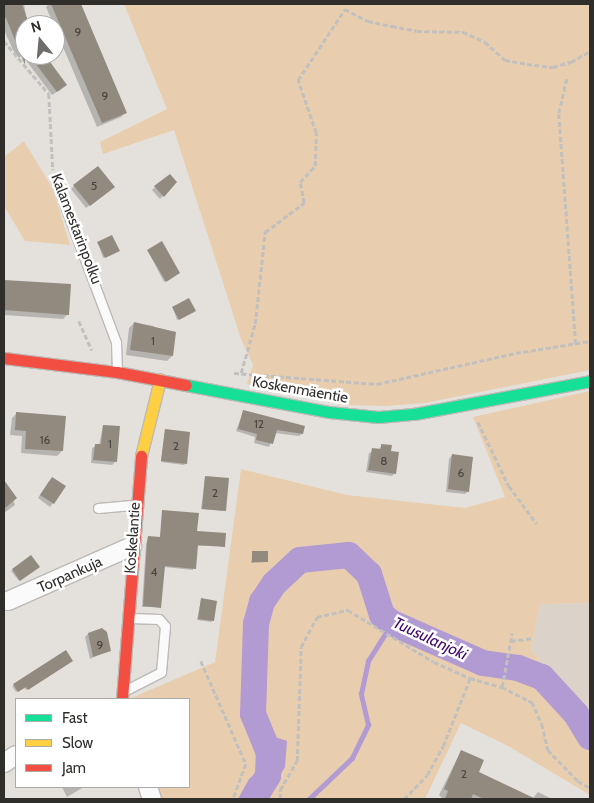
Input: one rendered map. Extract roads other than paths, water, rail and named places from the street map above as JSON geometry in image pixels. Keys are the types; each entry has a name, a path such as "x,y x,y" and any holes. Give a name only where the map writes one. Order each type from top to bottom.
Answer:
{"street":[{"name":"Koskenmäentie","path":"4,358 117,372 329,412 378,417 470,404 590,381"},
{"name":"Koskelantie","path":"117,697 127,617 135,504 144,435 160,379"},
{"name":"Torpankuja","path":"8,601 132,546"},
{"path":"4,763 15,756"}],"lane":[{"name":"Kalamestarinpolku","path":"54,179 116,342 117,372"},
{"path":"98,508 135,504"},
{"path":"117,697 161,672 163,622 127,617"}],"waterway":[{"name":"Tuusulanjoki","path":"254,799 268,776 269,753 253,714 256,624 262,602 274,584 300,560 349,555 369,574 382,615 392,623 483,663 518,668 542,677 576,714 590,737"},
{"path":"309,799 352,758 368,725 361,694 368,661 392,623"}]}
